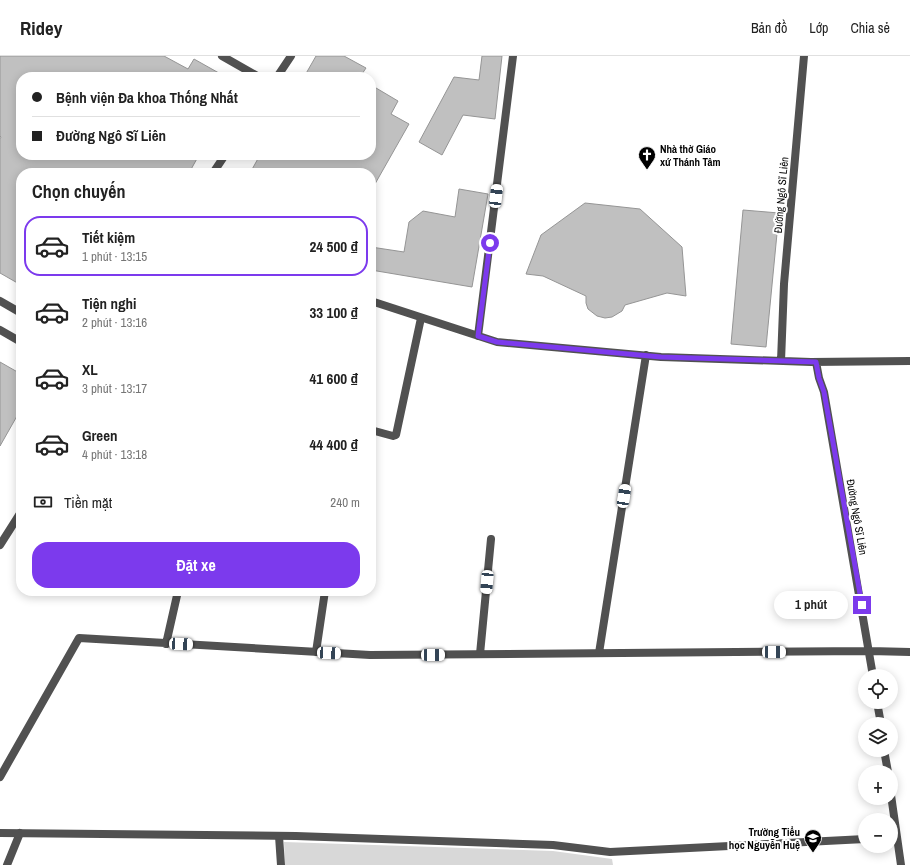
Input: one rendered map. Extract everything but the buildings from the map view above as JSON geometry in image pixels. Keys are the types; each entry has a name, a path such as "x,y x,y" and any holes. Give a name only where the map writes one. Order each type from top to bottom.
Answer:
{"street":[{"path":"222,56 250,72"},
{"path":"280,72 291,56"},
{"path":"478,336 513,56"},
{"name":"Đường Ngô Sĩ Liên","path":"781,361 784,284 804,56"},
{"path":"0,301 16,310"},
{"path":"376,303 497,342 646,355 816,362 910,361"},
{"path":"376,431 393,436 396,435 421,318"},
{"path":"0,330 16,339"},
{"path":"599,653 646,355"},
{"name":"Đường Ngô Sĩ Liên","path":"816,362 819,378 824,392 872,669"},
{"path":"0,545 16,520"},
{"path":"480,654 491,539"},
{"path":"166,644 177,596"},
{"path":"316,652 324,596"},
{"path":"0,777 79,638 370,655 870,650 910,652"},
{"path":"0,833 279,836 553,845 610,852 858,839"},
{"path":"7,865 20,834"},
{"path":"279,836 280,865"},
{"path":"898,853 901,865"}],"shaded area":[{"path":"284,842 553,851 612,859 613,865 285,865"}],"place":[{"name":"Nhà thờ Giáo xứ Thánh Tâm","path":"647,170"},
{"name":"Trường Tiểu học Nguyễn Huệ","path":"813,853"}],"route":[{"path":"490,243 478,336 497,342 661,357 816,362 819,378 824,392 862,605"}]}
